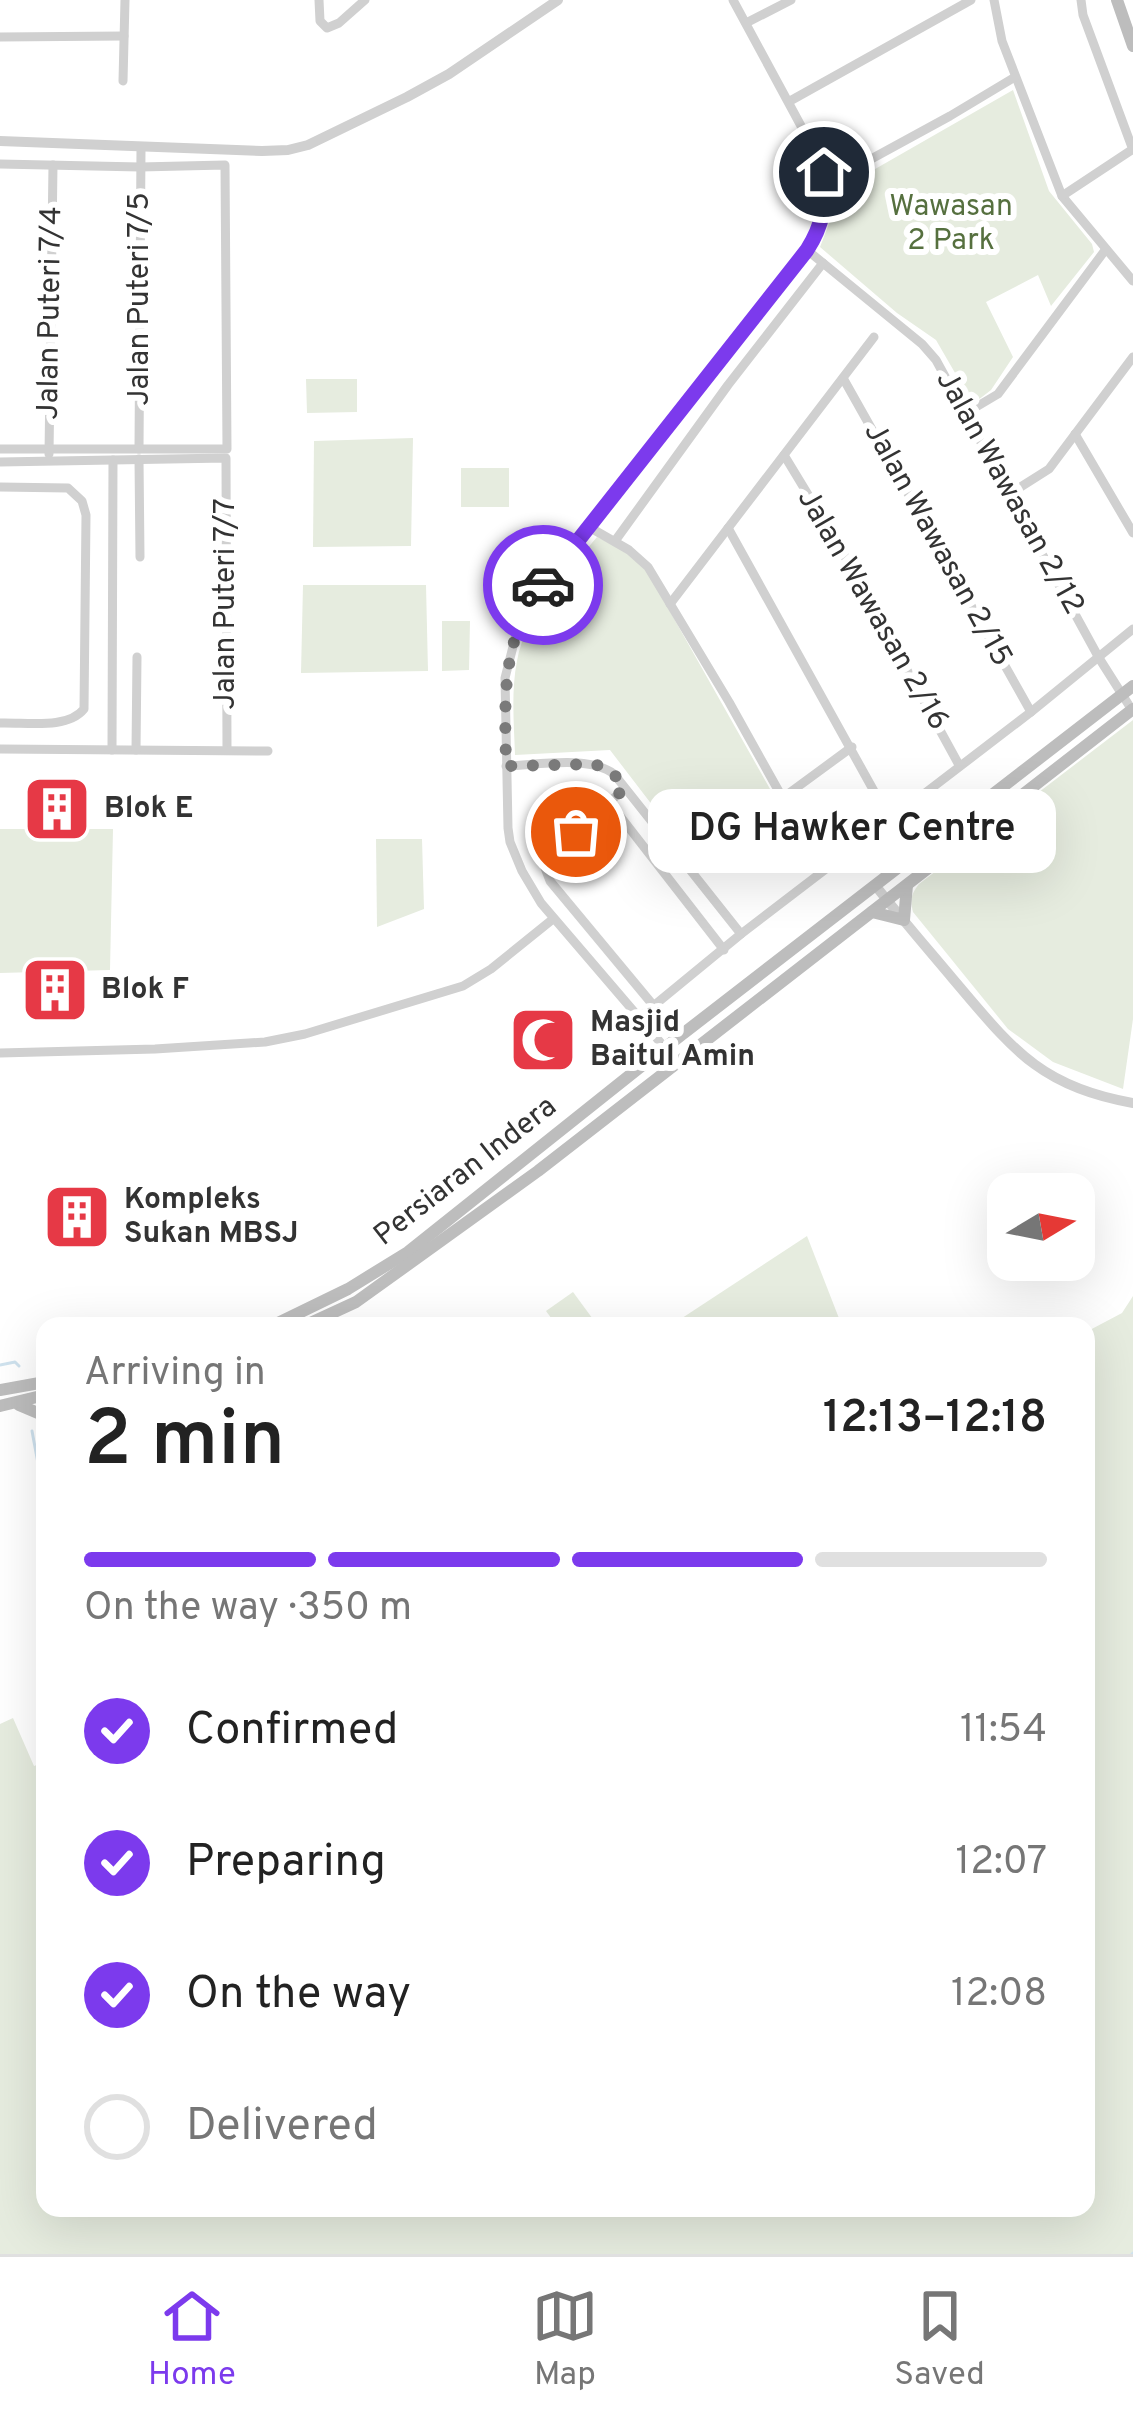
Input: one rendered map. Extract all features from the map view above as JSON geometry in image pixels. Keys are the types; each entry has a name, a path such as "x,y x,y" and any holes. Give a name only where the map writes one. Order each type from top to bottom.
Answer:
{"main road":[{"path":"1118,0 1133,46"},
{"name":"Persiaran Indera","path":"291,1317 349,1289 408,1252 1128,690"},
{"name":"Persiaran Indera","path":"324,1317 356,1302 538,1171 1132,709"},
{"path":"872,912 904,920 908,884"},
{"path":"0,1390 36,1384"},
{"path":"6,1405 36,1397"},
{"path":"6,1405 36,1410"}],"street":[{"path":"123,81 125,0"},
{"path":"320,0 322,26 327,28 365,0"},
{"path":"0,141 288,150 308,145 441,79 558,0"},
{"path":"677,1063 529,886 508,828 505,678 518,627 534,596 815,238 823,214 824,172 733,0"},
{"path":"746,23 791,0"},
{"path":"790,101 971,0"},
{"path":"994,0 1002,41 1061,196 1133,281"},
{"path":"1061,196 1133,150 1081,0"},
{"path":"0,37 124,36"},
{"path":"840,176 1015,77"},
{"name":"Jalan Puteri 7/5","path":"140,148 140,556"},
{"path":"0,164 140,167"},
{"name":"Jalan Puteri 7/7","path":"140,167 225,165 227,750"},
{"name":"Jalan Puteri 7/4","path":"49,455 53,166"},
{"name":"Jalan Wawasan 2/12","path":"807,250 936,360 1099,658 1128,690 1132,709"},
{"path":"966,413 998,394 1106,250"},
{"path":"615,541 823,263"},
{"path":"670,604 874,337"},
{"path":"1011,493 1049,470 1133,357"},
{"name":"Jalan Wawasan 2/15","path":"843,377 1031,712"},
{"path":"1075,434 1133,533"},
{"path":"0,448 113,460 139,454"},
{"path":"0,462 49,455 226,454"},
{"name":"Jalan Wawasan 2/16","path":"784,455 959,765"},
{"path":"112,750 113,460"},
{"path":"0,487 62,487 78,495 86,515 85,702 80,715 67,722 0,722"},
{"path":"1122,515 1133,502"},
{"path":"589,527 648,567 782,797"},
{"path":"728,528 890,820"},
{"path":"640,1017 1133,629"},
{"path":"136,750 137,657"},
{"path":"687,868 851,748"},
{"path":"0,749 268,751"},
{"path":"506,766 595,764 614,774 741,934"},
{"path":"624,789 549,856 546,875 653,1005"},
{"path":"609,802 724,950"},
{"path":"875,885 1005,1040 1033,1064 1095,1096 1133,1103"},
{"path":"0,1053 155,1049 266,1042 305,1034 463,986 553,919"}],"green space":[{"name":"Wawasan 2 Park","path":"1013,90 1049,191 1094,252 1051,306 1038,275 986,302 1013,357 991,390 973,404 936,340 820,247 835,192"},
{"path":"306,379 357,379 357,412 307,413"},
{"path":"413,438 411,546 313,547 314,441"},
{"path":"461,468 509,468 509,507 461,507"},
{"path":"597,537 628,552 646,569 774,796 692,857 610,750 515,755 514,684 522,643 549,594"},
{"path":"303,585 426,585 428,671 301,673"},
{"path":"442,621 470,621 469,670 442,671"},
{"path":"1133,720 1133,1019 1123,1089 1053,1062 1008,1029 913,912 911,901 919,884"},
{"path":"0,829 113,829 110,970 0,973"},
{"path":"376,839 422,839 424,909 377,927"},
{"path":"807,1236 838,1317 684,1317"},
{"path":"573,1292 591,1317 550,1317 546,1311"},
{"path":"1133,1296 1133,2254 0,2254 0,1724 13,1718 36,1765 36,2217 1095,2217 1095,1327 1122,1313"}],"waterway":[{"path":"0,1365 15,1362 19,1366"},
{"path":"32,1431 36,1453"}],"way so far":[{"path":"543,585 518,627 508,661 506,766 595,764 614,774 624,789 576,832"}],"place":[{"name":"Blok E","path":"57,809"},
{"name":"DG Hawker Centre","path":"576,832"},
{"name":"Blok F","path":"55,990"},
{"name":"Masjid Baitul Amin","path":"543,1040"},
{"name":"Kompleks Sukan MBSJ","path":"77,1217"}],"route":[{"path":"543,585 807,250 823,214 824,172"}]}
